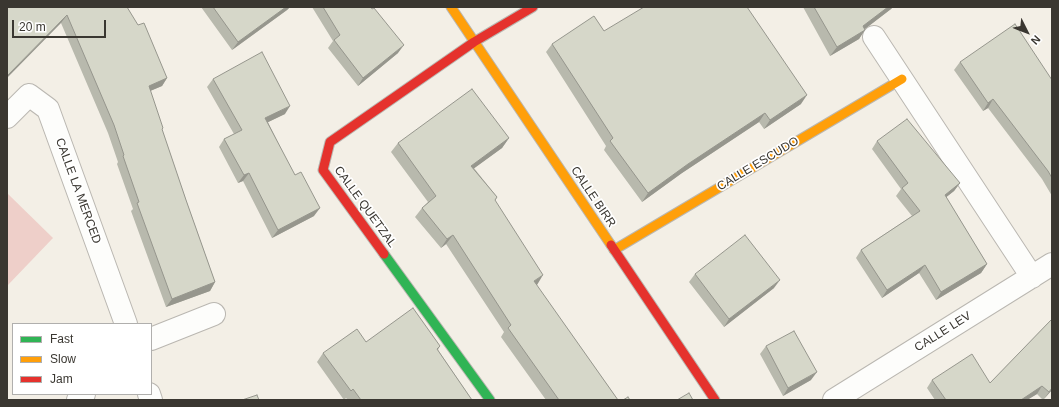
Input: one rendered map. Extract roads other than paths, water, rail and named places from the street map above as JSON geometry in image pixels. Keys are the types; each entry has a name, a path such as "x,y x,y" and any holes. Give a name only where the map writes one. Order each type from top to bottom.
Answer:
{"street":[{"name":"CALLE BIRR","path":"451,7 715,400"},
{"name":"CALLE QUETZAL","path":"490,400 323,170 330,142 474,42 533,7"},
{"path":"874,38 1032,277"},
{"name":"CALLE ESCUDO","path":"614,250 902,79"},
{"name":"CALLE LA MERCED","path":"7,117 29,95 48,109 126,323"},
{"name":"CALLE LEV","path":"834,400 1052,264"},
{"path":"152,339 214,314"}]}
